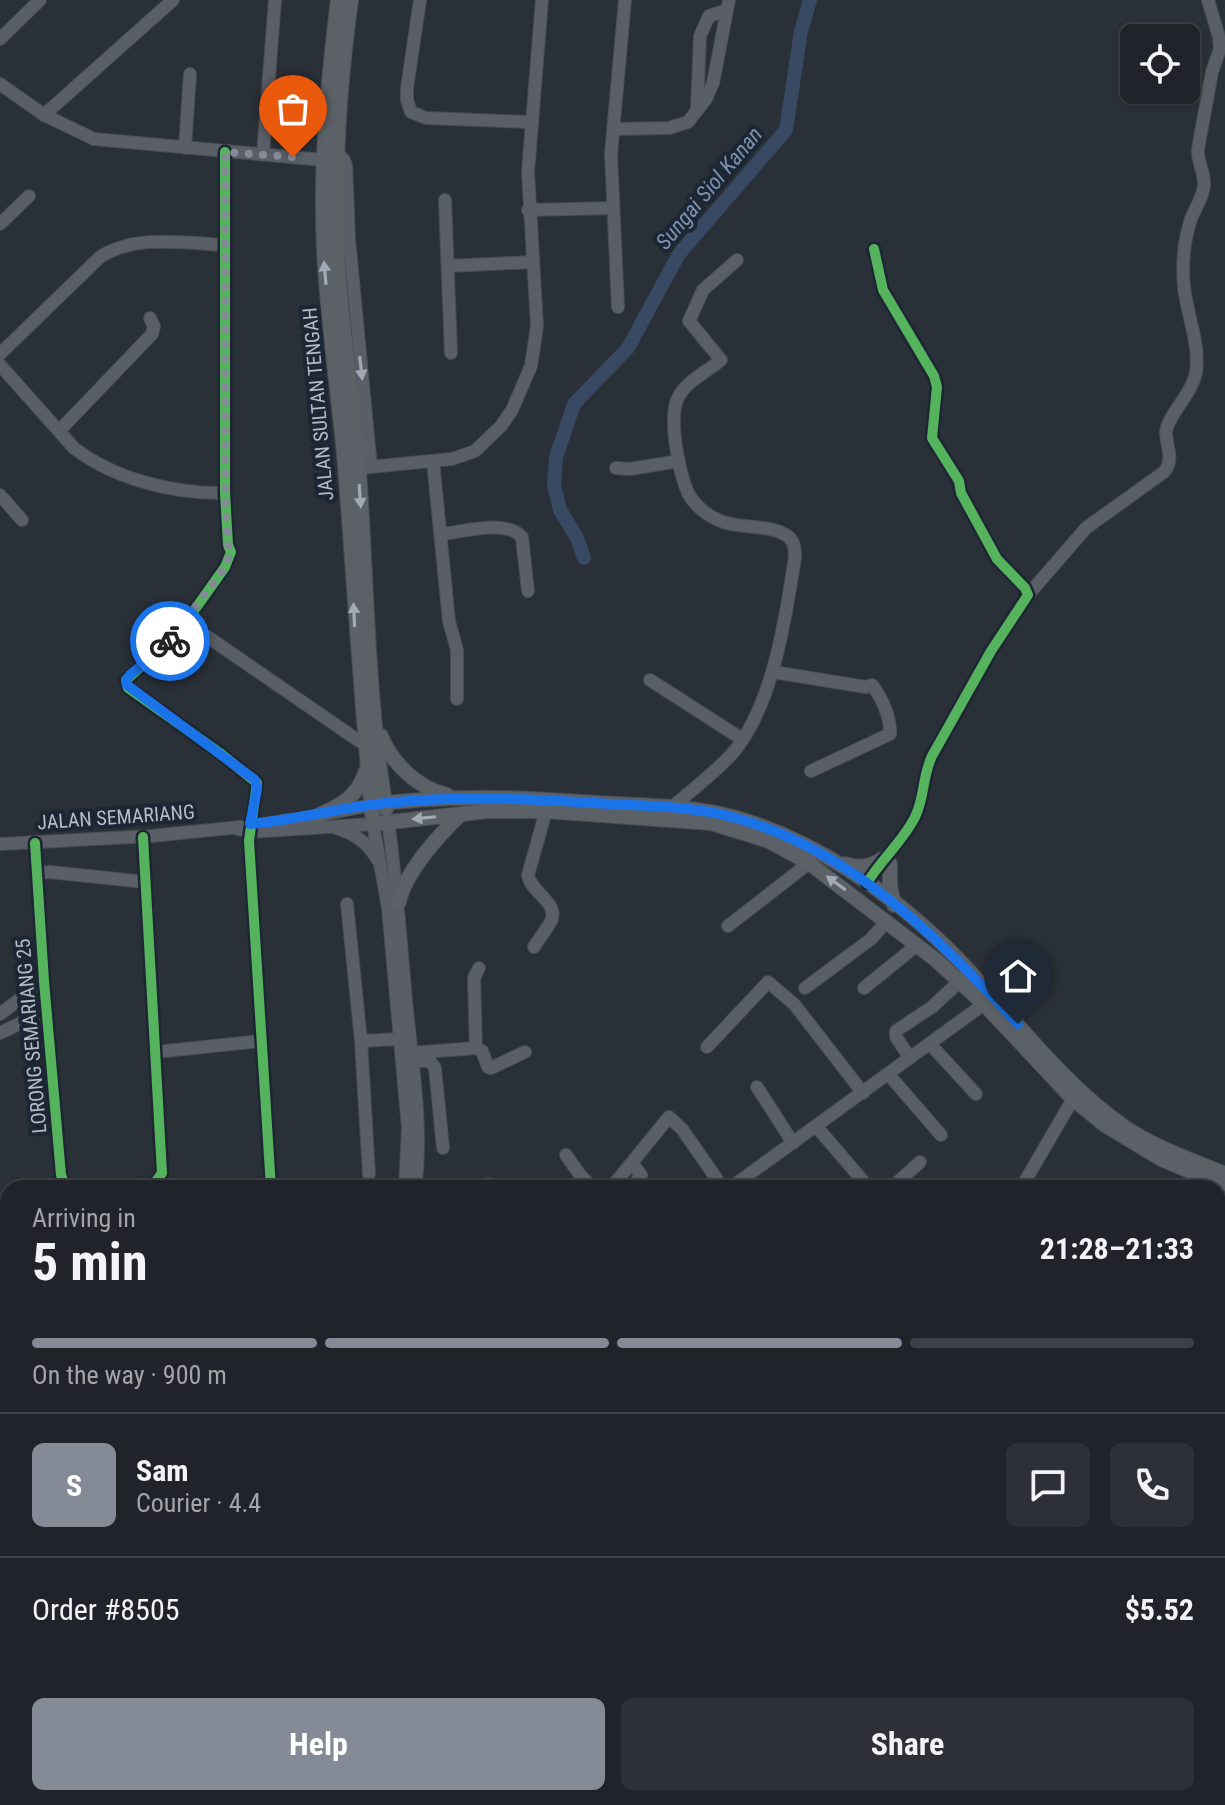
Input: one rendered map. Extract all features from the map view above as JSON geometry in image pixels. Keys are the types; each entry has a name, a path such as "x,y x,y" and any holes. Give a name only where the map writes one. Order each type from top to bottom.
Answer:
{"main road":[{"name":"JALAN SULTAN TENGAH","path":"338,0 331,59 331,157 324,265 343,453 368,766 378,804"},
{"name":"JALAN SULTAN TENGAH","path":"351,0 331,157 338,266 365,468 378,804"},
{"path":"376,721 384,744 396,763 428,788 456,797"},
{"path":"324,820 356,793 368,766"},
{"path":"1211,1180 1161,1159 1105,1125 1073,1099 960,981 809,863 769,841 711,823 546,811 488,811 380,823 378,804 456,797 695,810 751,823 795,841 836,862 946,947 1055,1064 1109,1116 1144,1138 1225,1174"},
{"path":"399,902 409,879 447,827 461,814"},
{"path":"836,862 858,867 886,862 894,905"},
{"path":"870,886 868,896 907,927 916,944"}],"street":[{"path":"0,39 40,0"},
{"path":"44,115 173,0"},
{"path":"263,154 275,0"},
{"path":"420,0 407,88 411,112 426,118 530,122"},
{"path":"365,468 433,461 475,451 501,426 512,410 531,366 537,326 528,210 530,122 542,0"},
{"path":"618,307 613,129 625,0"},
{"path":"870,886 915,818 924,796 924,778 932,756 991,651 1028,595 1086,528 1164,472 1171,460 1166,431 1196,375 1197,358 1184,287 1185,252 1191,219 1202,195 1204,181 1197,162 1198,149 1212,72 1220,49 1208,0"},
{"path":"613,129 678,126 688,122 713,83 728,5"},
{"path":"697,109 702,28 709,16 728,5"},
{"path":"185,148 190,74"},
{"path":"2,89 44,115 94,139 225,152 331,157"},
{"path":"225,152 225,493 231,552 225,567 186,622 171,640 126,680 127,685 255,780 257,789 250,828 270,1180"},
{"path":"0,224 29,196"},
{"path":"445,200 451,353"},
{"path":"528,210 613,208"},
{"path":"0,354 111,249 153,242 224,245"},
{"path":"874,249 883,290 934,376 937,387 932,438 959,481 961,493 997,559 1028,595"},
{"path":"671,808 732,754 742,739 773,672 795,557 793,542 784,534 728,523 710,516 688,493 679,461 674,411 679,395 721,360 689,321 703,290 737,260"},
{"path":"448,266 533,262"},
{"path":"60,430 152,334 154,326 150,318"},
{"path":"0,365 74,448 86,457 119,473 172,488 225,493"},
{"path":"433,461 449,621 457,650 457,699"},
{"path":"616,468 679,461"},
{"path":"0,495 22,520"},
{"path":"441,534 500,527 518,532 522,537 528,591"},
{"path":"186,622 359,741"},
{"path":"773,672 866,687 872,685 882,703 890,734 811,771"},
{"path":"650,680 742,739"},
{"path":"695,786 695,810"},
{"path":"324,820 378,804"},
{"path":"534,947 552,920 547,900 530,885 528,875 546,811"},
{"name":"JALAN SEMARIANG","path":"0,844 143,837 250,828 300,819 324,820"},
{"path":"324,820 380,823"},
{"path":"324,820 353,834 373,853 381,866"},
{"path":"380,823 381,866 412,1057 416,1180"},
{"path":"380,823 399,902 396,950 399,1039 408,1128 405,1180"},
{"path":"143,837 162,1173 157,1180"},
{"name":"LORONG SEMARIANG 25","path":"35,843 46,1011 64,1180"},
{"path":"728,926 809,863"},
{"path":"38,873 145,882"},
{"path":"347,904 361,1041 369,1174"},
{"path":"805,988 871,939 887,921"},
{"path":"864,988 916,944"},
{"path":"476,1048 474,978 479,968"},
{"path":"0,1014 44,981"},
{"path":"910,1058 896,1037 896,1031 932,1007 960,981"},
{"path":"707,1047 768,982 794,1004 863,1093"},
{"path":"741,1180 984,1004"},
{"path":"0,1033 46,1011"},
{"path":"361,1041 399,1039"},
{"path":"156,1052 261,1041"},
{"path":"930,1044 976,1094"},
{"path":"412,1057 476,1048 482,1051 491,1068 525,1052"},
{"path":"412,1057 430,1061 435,1068 443,1148"},
{"path":"889,1075 941,1135"},
{"path":"757,1087 793,1143"},
{"path":"1026,1180 1073,1099"},
{"path":"618,1180 669,1117 682,1129 717,1180"},
{"path":"816,1126 862,1180"},
{"path":"566,1155 585,1180"},
{"path":"900,1180 920,1162"},
{"path":"632,1163 641,1175 638,1180"}],"waterway":[{"name":"Sungai Siol Kanan","path":"584,558 577,538 560,510 554,485 556,457 574,404 628,348 679,254 786,130 801,31 810,0"}],"cycle path":[{"path":"225,152 225,493 231,552 225,567 186,622 171,640 126,680 128,688 257,783 249,841 270,1180"},
{"path":"867,883 915,817 932,756 991,651 1028,595 997,559 961,493 959,481 932,438 937,387 934,376 883,290 874,249"},
{"path":"143,837 162,1173 157,1180"},
{"path":"35,843 44,981 63,1180"}],"way so far":[{"path":"170,641 225,567 231,552 225,493 225,152 293,157"}],"route":[{"path":"170,641 130,675 126,680 128,688 255,780 257,789 250,824 300,819 385,803 456,797 573,801 695,810 731,817 795,841 836,862 874,889 946,947 1018,1024"}]}
